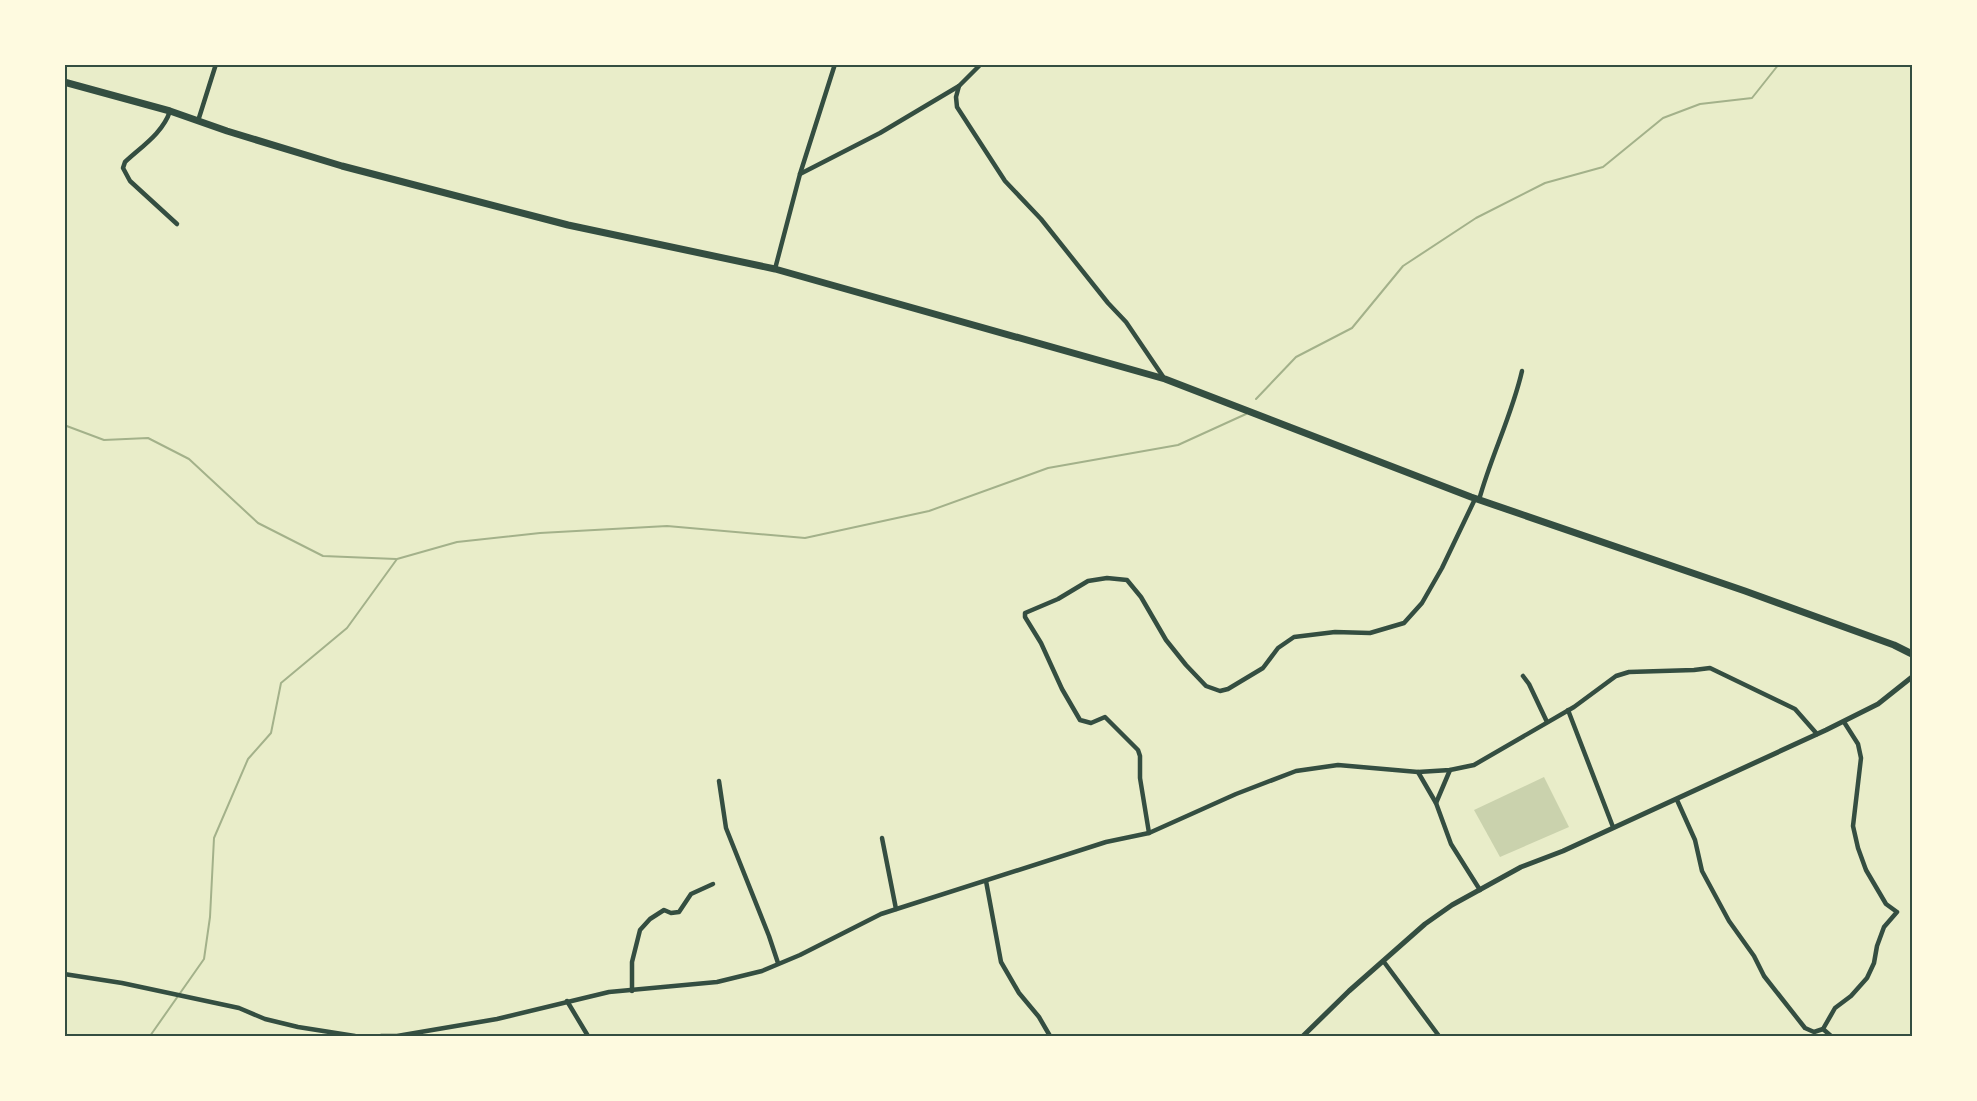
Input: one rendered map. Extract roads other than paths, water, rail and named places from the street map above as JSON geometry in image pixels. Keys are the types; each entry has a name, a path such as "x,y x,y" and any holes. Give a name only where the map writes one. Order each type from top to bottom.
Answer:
{"main road":[{"path":"64,82 170,111 342,166 568,225 776,269 1165,379 1477,499 1745,591 1894,645 1912,654"}],"street":[{"path":"198,121 216,64"},
{"path":"776,269 800,174 836,64"},
{"path":"800,174 880,133 959,86 981,64"},
{"path":"959,86 956,97 957,106 996,169 1047,226 1108,303 1126,322 1165,379"},
{"path":"170,111 168,118 155,135 125,162 123,168 130,181 177,224"},
{"path":"1149,833 1138,750 1105,717 1091,723 1080,720 1062,689 1025,613 1058,599 1088,581 1107,578 1127,580 1141,597 1166,640 1186,666 1206,686 1220,691 1228,689 1263,668 1278,648 1294,637 1335,632 1370,633 1404,623 1422,603 1477,499 1502,435 1522,370"},
{"path":"381,1036 416,1035 497,1019 609,992 717,982 762,971 821,945 861,923 896,909 1106,842 1149,833 1236,794 1296,771 1338,765 1418,772 1450,770 1474,765 1568,710 1621,674 1629,672 1710,668 1795,709 1817,734"},
{"path":"1523,676 1546,722"},
{"path":"1303,1036 1349,991 1425,924 1452,905 1521,867 1563,851 1677,800 1844,722 1889,697 1912,677"},
{"path":"1568,710 1613,827"},
{"path":"1677,800 1695,840 1702,871 1729,921 1754,956 1764,976 1805,1028 1814,1032 1823,1029 1835,1008 1851,996 1867,978 1884,927 1897,912 1886,904 1866,870 1858,848 1853,826 1861,758 1858,744 1844,722"},
{"path":"1436,803 1450,770"},
{"path":"1418,772 1436,803 1451,844 1480,890"},
{"path":"719,781 726,828 778,963"},
{"path":"882,838 896,909"},
{"path":"986,881 1001,962 1019,993 1039,1017 1050,1036"},
{"path":"632,991 632,962 640,930 650,919 664,910 671,913 679,912 691,894 713,884"},
{"path":"1384,962 1439,1036"},
{"path":"64,974 122,983 239,1008 265,1019 298,1027 355,1036"},
{"path":"567,1001 588,1036"},
{"path":"1823,1029 1831,1036"}],"waterway":[{"path":"1256,399 1296,357 1352,328 1403,266 1476,218 1545,183 1603,167 1663,118 1700,104 1752,98 1779,64"},
{"path":"150,1036 204,959 210,917 214,838 248,759 271,733 281,683 347,628 397,559 457,542 540,533 667,526 805,538 929,511 1048,468 1178,445 1246,414"},
{"path":"64,425 104,440 148,438 189,459 258,523 323,556 396,559"}]}
